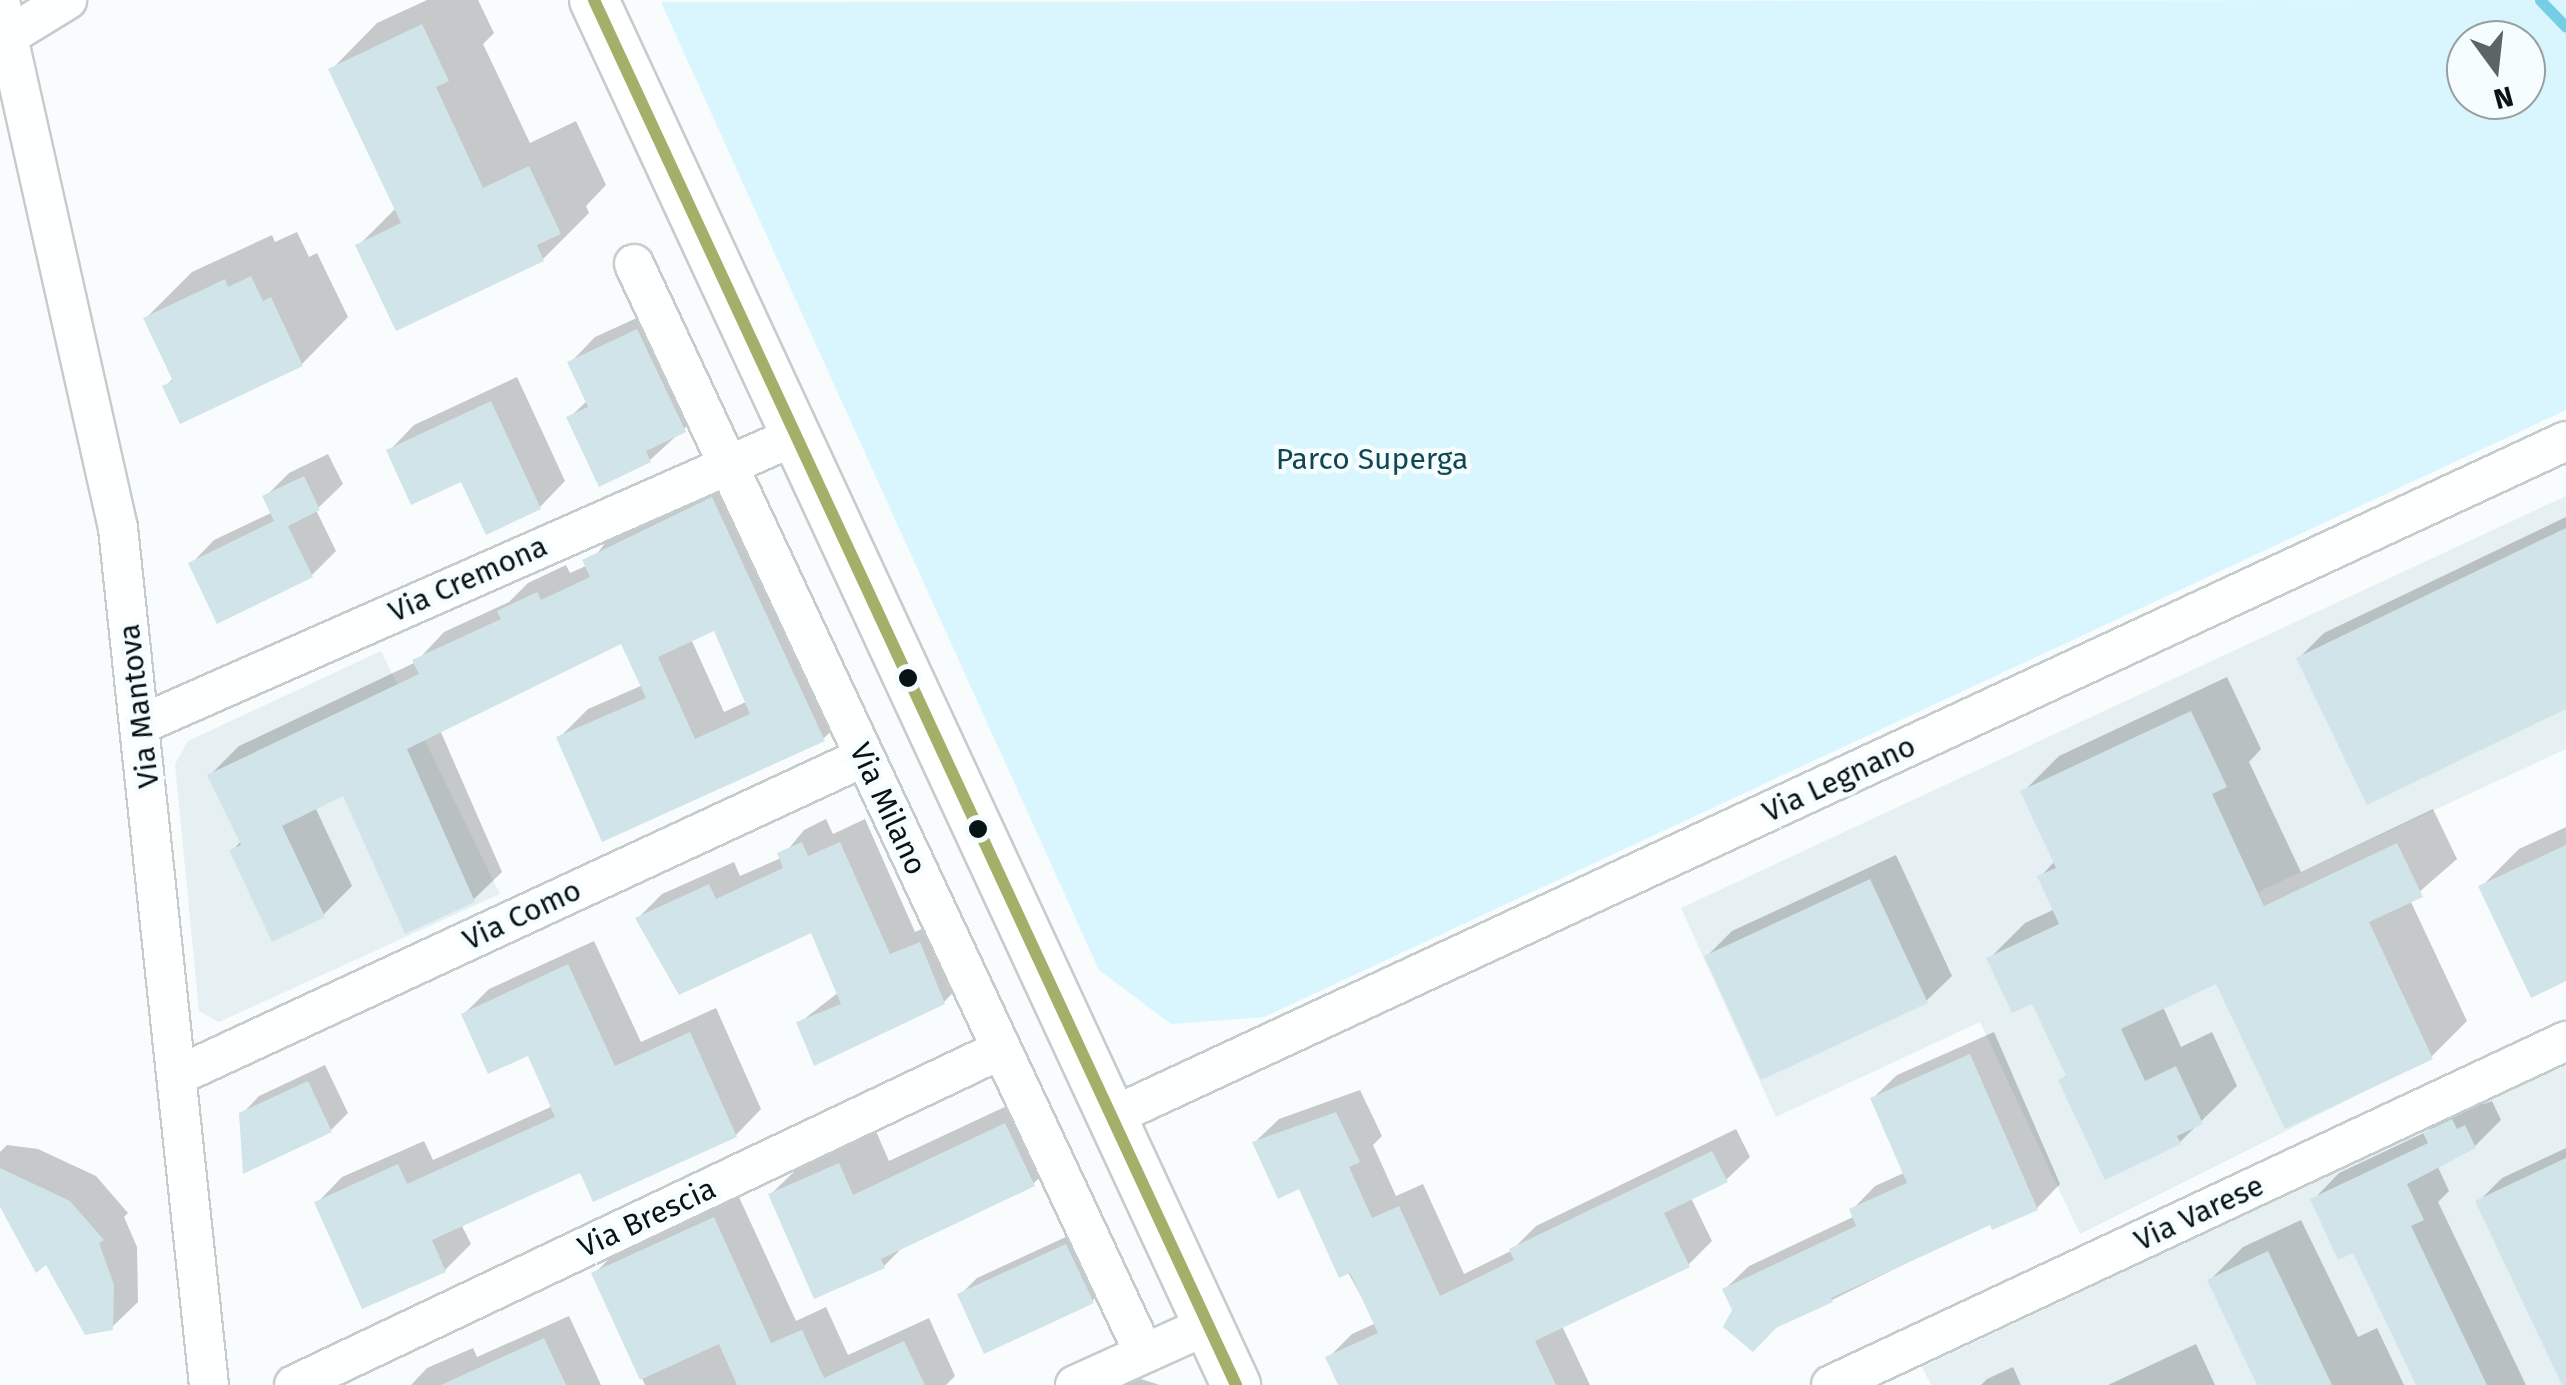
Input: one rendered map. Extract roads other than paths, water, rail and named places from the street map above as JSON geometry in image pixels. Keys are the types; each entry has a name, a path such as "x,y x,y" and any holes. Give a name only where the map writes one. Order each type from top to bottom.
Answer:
{"street":[{"path":"2,26 67,0"},
{"path":"594,0 1236,1385"},
{"name":"Via Mantova","path":"2,26 20,68 118,528 181,1074 209,1385"},
{"name":"Via Milano","path":"634,264 1144,1353"},
{"name":"Via Cremona","path":"142,724 796,436"},
{"name":"Via Legnano","path":"1112,1118 2566,441"},
{"name":"Via Como","path":"181,1074 864,756"},
{"name":"Via Varese","path":"1831,1385 2566,1041"},
{"name":"Via Brescia","path":"294,1385 1000,1050"},
{"path":"1074,1385 1208,1325"}],"waterway":[{"path":"2540,0 2566,27"}],"park label":[{"name":"Parco Superga","path":"1372,459"}]}
